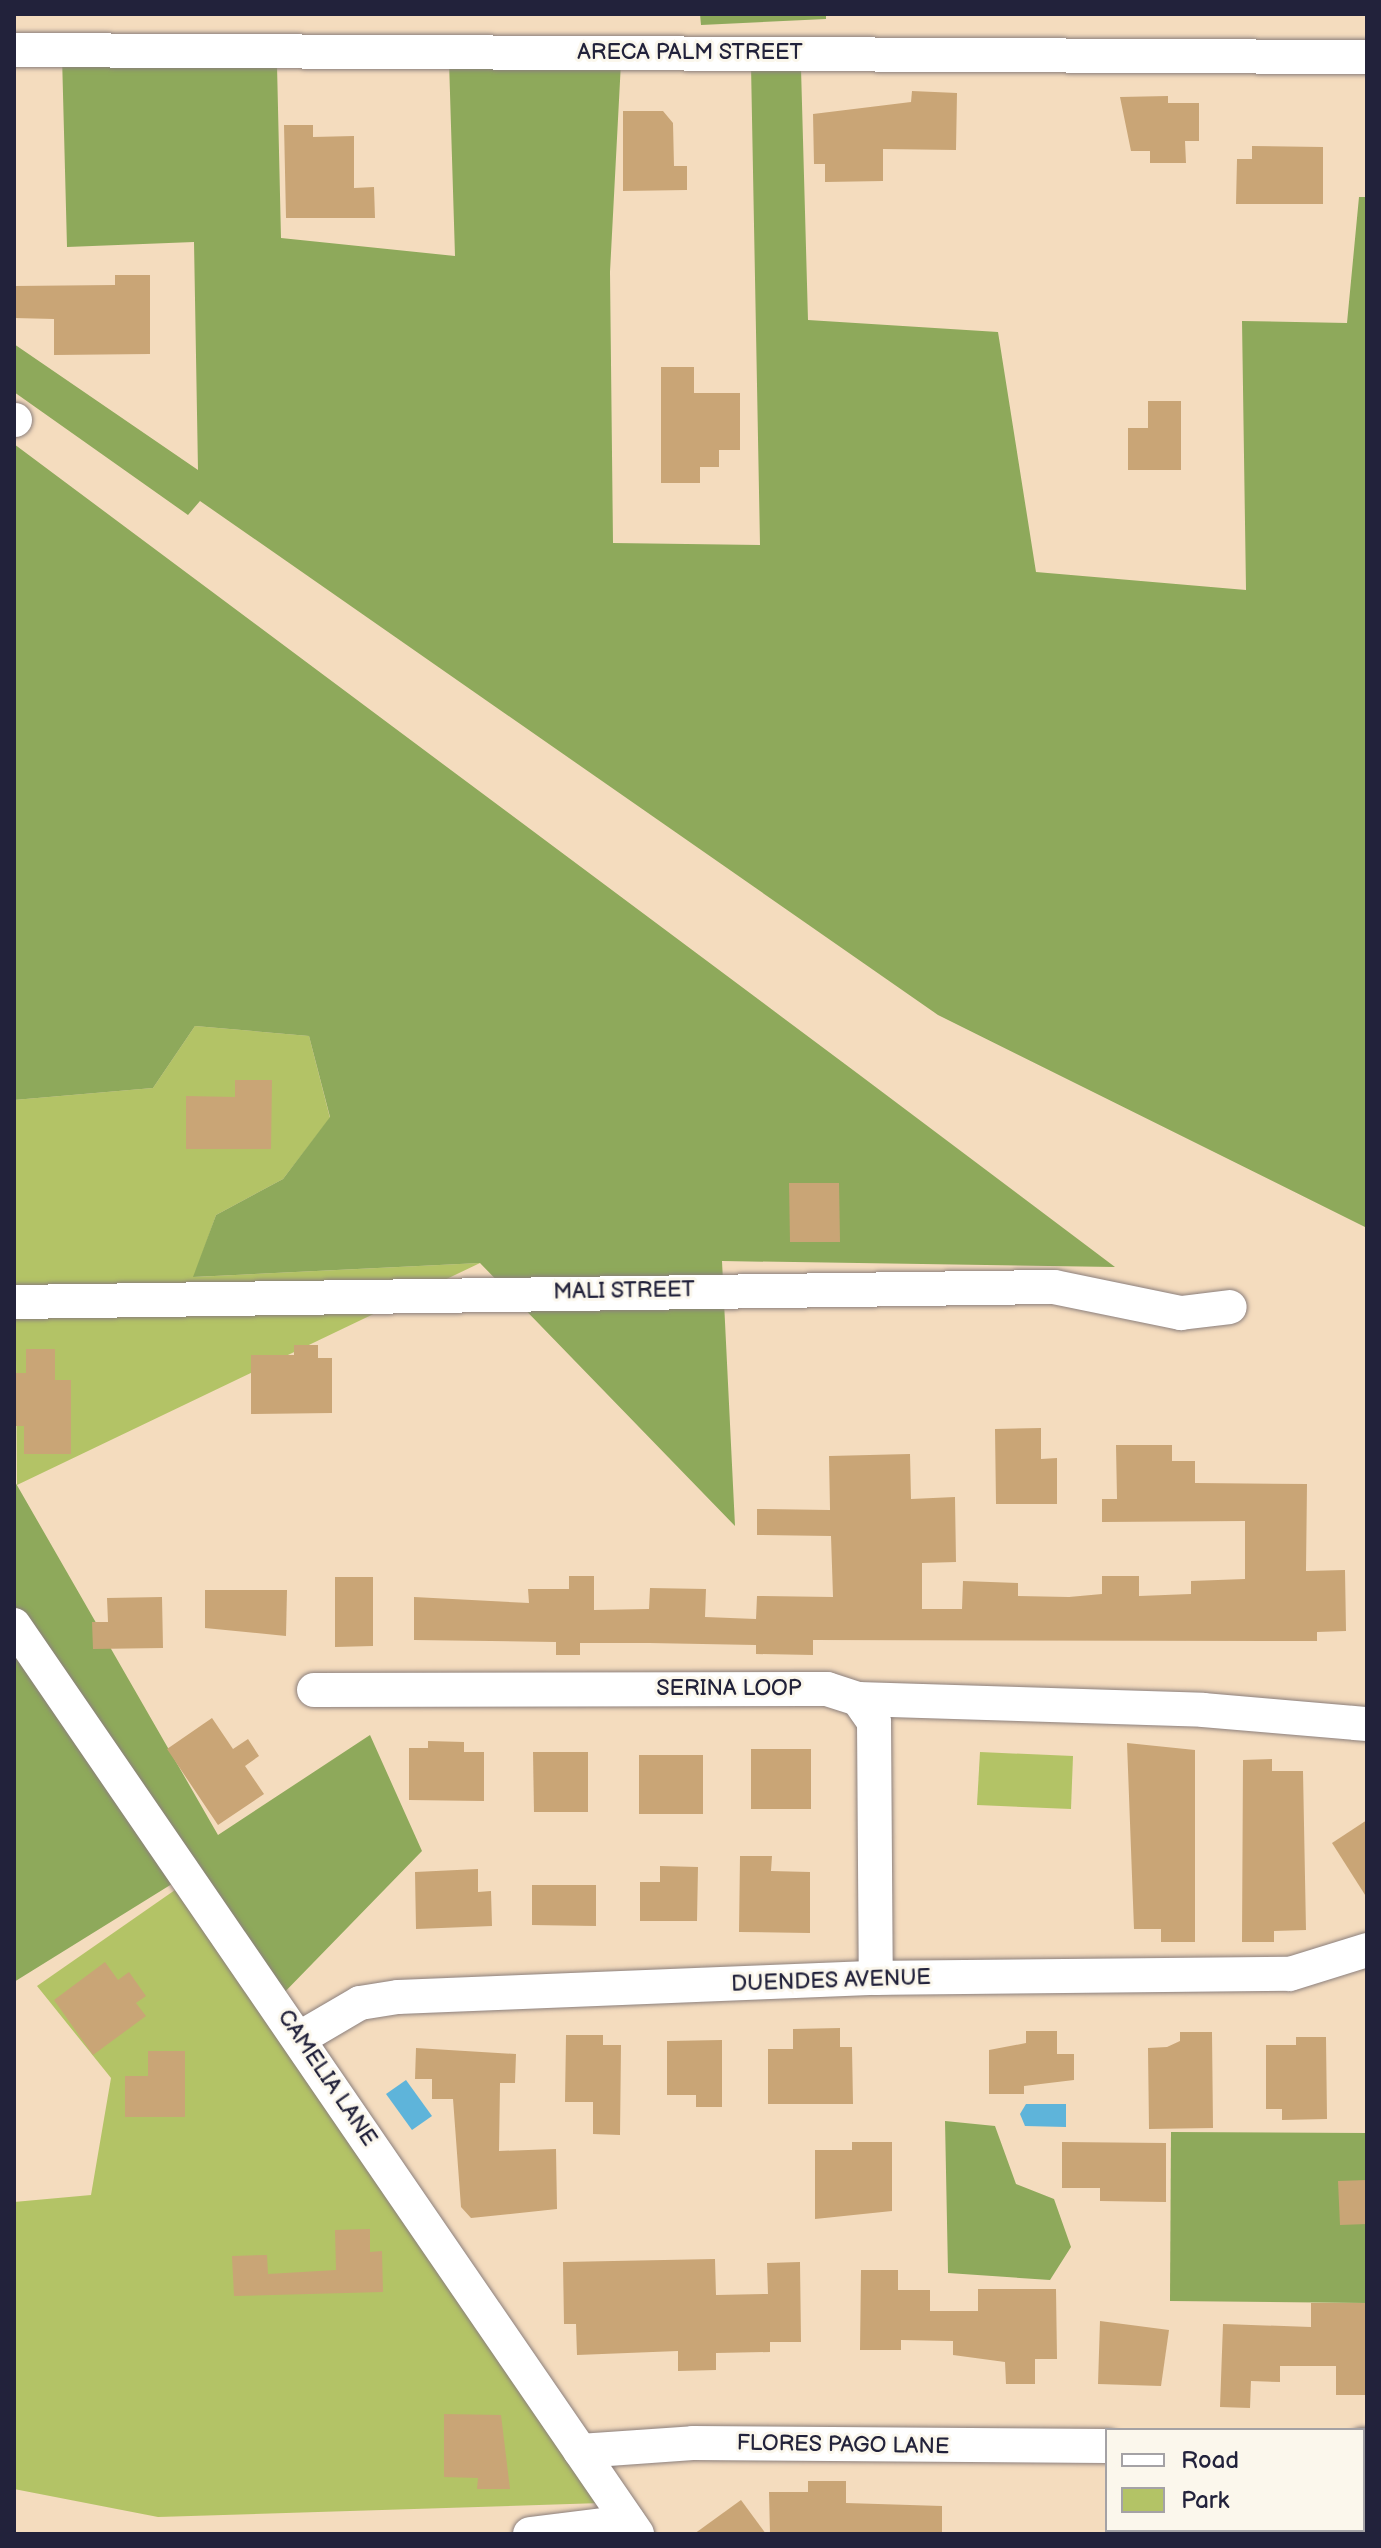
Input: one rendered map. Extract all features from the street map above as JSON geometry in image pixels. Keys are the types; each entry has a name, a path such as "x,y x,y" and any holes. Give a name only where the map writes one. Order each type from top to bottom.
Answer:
{"street":[{"name":"ARECA PALM STREET","path":"14,50 1367,57"},
{"name":"MALI STREET","path":"14,1302 1054,1287 1181,1313 1230,1307"},
{"name":"CAMELIA LANE","path":"14,1625 300,2038 632,2528"},
{"name":"SERINA LOOP","path":"314,1690 827,1689 858,1699 1203,1710 1367,1724"},
{"path":"858,1699 874,1722 876,1978"},
{"name":"DUENDES AVENUE","path":"300,2038 360,2003 398,1997 876,1978 1290,1974 1367,1950"},
{"name":"FLORES PAGO LANE","path":"580,2451 693,2443 1105,2446"},
{"path":"530,2534 632,2528"}],"green space":[{"path":"700,14 826,14 826,19 701,25"},
{"path":"62,56 277,65 281,238 455,256 449,61 621,62 610,272 613,543 760,545 751,65 801,68 808,320 998,332 1036,572 1246,590 1242,321 1347,323 1359,197 1367,197 1367,1228 938,1015 200,501 188,515 14,392 14,344 198,470 194,242 67,247"},
{"path":"14,444 1115,1267 722,1261 735,1526 480,1263 193,1277 216,1215 283,1179 330,1117 309,1036 195,1026 153,1088 14,1100"},
{"path":"195,1026 309,1036 330,1118 283,1179 216,1215 194,1277 480,1263 17,1485 14,1100 153,1088"},
{"path":"14,1480 218,1835 370,1735 422,1851 276,2001 188,1874 14,1982"},
{"path":"980,1752 1073,1756 1071,1809 977,1805"},
{"path":"175,1890 601,2503 158,2517 14,2489 14,2202 91,2195 111,2078 37,1986"},
{"path":"945,2121 995,2126 1016,2184 1054,2199 1071,2247 1050,2280 948,2273"},
{"path":"1171,2132 1367,2133 1367,2303 1170,2301"}],"water":[{"path":"406,2080 432,2116 412,2130 386,2094"},
{"path":"1026,2104 1066,2104 1066,2127 1025,2126 1020,2114"}],"building":[{"path":"912,91 957,93 956,150 883,149 883,181 825,182 825,164 814,164 813,114 911,102"},
{"path":"1168,96 1168,103 1199,103 1199,141 1185,141 1186,163 1150,163 1150,151 1131,151 1120,97"},
{"path":"623,111 663,111 673,123 674,166 687,166 687,190 623,191"},
{"path":"284,125 313,125 313,137 354,136 354,188 374,187 375,218 286,218"},
{"path":"1252,146 1323,147 1323,204 1236,204 1237,159 1252,159"},
{"path":"115,275 150,275 150,354 54,355 54,319 14,318 14,286 115,285"},
{"path":"661,367 694,367 694,393 740,393 740,450 719,450 719,467 700,467 700,483 661,483"},
{"path":"1148,401 1181,401 1181,470 1128,470 1128,428 1148,428"},
{"path":"235,1080 272,1080 271,1149 186,1149 186,1096 235,1097"},
{"path":"789,1183 839,1183 840,1242 790,1242"},
{"path":"294,1345 318,1345 318,1358 332,1358 332,1413 251,1414 251,1355 294,1355"},
{"path":"26,1349 55,1349 55,1380 71,1380 71,1454 24,1454 24,1426 14,1426 14,1373 26,1373"},
{"path":"1041,1428 1041,1459 1057,1458 1057,1504 996,1504 995,1429"},
{"path":"1116,1445 1172,1445 1172,1461 1195,1461 1195,1483 1307,1484 1306,1571 1345,1570 1346,1631 1317,1632 1317,1641 813,1640 813,1655 756,1654 756,1645 580,1643 580,1655 556,1655 556,1642 414,1640 414,1597 529,1603 528,1589 569,1589 569,1576 594,1576 594,1610 649,1609 650,1588 706,1589 705,1617 756,1619 757,1596 833,1597 831,1536 757,1535 757,1509 830,1510 829,1456 910,1454 911,1499 955,1497 956,1562 922,1563 922,1609 962,1609 963,1581 1018,1583 1018,1596 1069,1597 1102,1594 1102,1576 1139,1576 1139,1596 1191,1594 1191,1581 1245,1579 1245,1521 1102,1522 1102,1499 1117,1499"},
{"path":"335,1577 373,1577 373,1646 335,1647"},
{"path":"205,1590 287,1590 286,1636 205,1628"},
{"path":"162,1597 163,1648 93,1649 92,1622 108,1622 107,1598"},
{"path":"212,1718 233,1749 248,1739 259,1756 245,1766 264,1794 218,1825 167,1749"},
{"path":"428,1741 464,1742 464,1752 484,1752 484,1801 409,1800 409,1748 428,1748"},
{"path":"1127,1743 1195,1750 1195,1942 1161,1942 1161,1929 1134,1929"},
{"path":"751,1749 811,1749 811,1809 751,1809"},
{"path":"533,1752 588,1752 588,1812 534,1812"},
{"path":"639,1755 703,1755 703,1814 639,1814"},
{"path":"1272,1759 1272,1771 1303,1771 1306,1930 1274,1931 1274,1942 1242,1942 1243,1760"},
{"path":"1367,1820 1367,1898 1332,1843"},
{"path":"740,1856 772,1856 771,1871 810,1872 810,1933 739,1932"},
{"path":"660,1866 698,1867 697,1921 640,1921 640,1882 660,1882"},
{"path":"478,1869 478,1892 491,1891 492,1926 416,1929 415,1872"},
{"path":"532,1885 596,1885 596,1926 532,1925"},
{"path":"105,1962 118,1980 129,1972 146,1996 136,2003 146,2016 93,2055 54,2000"},
{"path":"840,2028 840,2047 852,2047 853,2104 768,2104 768,2049 793,2049 793,2029"},
{"path":"1026,2031 1057,2031 1057,2054 1074,2054 1074,2080 1024,2086 1024,2094 989,2094 989,2050 1026,2043"},
{"path":"1180,2032 1212,2032 1213,2128 1149,2129 1148,2048 1167,2047 1180,2041"},
{"path":"566,2035 603,2035 603,2045 621,2045 620,2135 593,2134 593,2102 565,2102"},
{"path":"1296,2037 1326,2037 1327,2119 1282,2120 1282,2109 1266,2109 1266,2045 1296,2045"},
{"path":"722,2040 722,2107 696,2107 696,2095 667,2095 667,2041"},
{"path":"416,2048 516,2054 515,2083 500,2083 499,2151 556,2149 557,2209 471,2218 461,2207 453,2099 432,2099 432,2079 415,2079"},
{"path":"148,2051 185,2051 185,2117 125,2117 125,2076 148,2076"},
{"path":"852,2142 892,2142 892,2211 815,2219 815,2150 852,2150"},
{"path":"1062,2142 1166,2143 1166,2202 1100,2201 1100,2188 1062,2188"},
{"path":"1367,2180 1367,2224 1340,2225 1338,2181"},
{"path":"370,2229 370,2252 382,2251 383,2292 234,2296 232,2256 267,2255 268,2274 336,2270 335,2230"},
{"path":"715,2259 716,2295 768,2294 767,2263 800,2262 801,2342 770,2342 770,2352 716,2353 716,2370 678,2371 678,2351 577,2355 576,2324 564,2324 563,2262"},
{"path":"861,2270 898,2270 898,2290 930,2290 930,2311 978,2311 978,2289 1056,2289 1057,2359 1035,2359 1035,2384 1006,2384 1005,2362 953,2355 953,2341 901,2340 901,2350 860,2350"},
{"path":"1311,2303 1367,2303 1367,2395 1336,2395 1336,2366 1280,2366 1280,2382 1251,2381 1250,2408 1220,2407 1223,2324 1311,2327"},
{"path":"1100,2321 1169,2330 1161,2386 1098,2384"},
{"path":"444,2414 501,2415 510,2489 477,2489 478,2478 444,2477"},
{"path":"808,2481 846,2481 846,2503 942,2506 942,2534 770,2534 769,2492 808,2492"},
{"path":"741,2500 766,2534 694,2534"}]}
